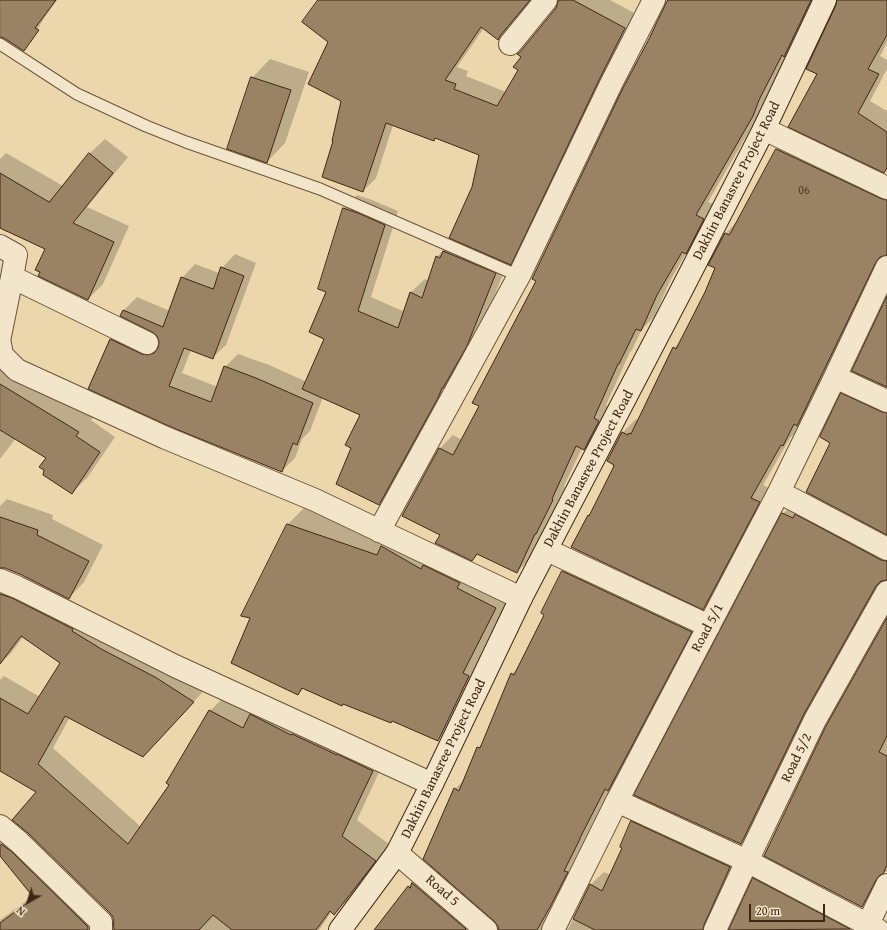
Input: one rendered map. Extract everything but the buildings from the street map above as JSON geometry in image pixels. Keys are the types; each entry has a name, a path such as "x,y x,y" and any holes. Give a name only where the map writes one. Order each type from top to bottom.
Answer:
{"street":[{"path":"510,44 546,0"},
{"path":"379,531 520,276 611,84 654,0"},
{"name":"Dakhin Banasree Project Road","path":"340,930 398,853 521,598 764,129 825,0"},
{"path":"764,129 887,188"},
{"path":"0,246 16,255 0,336"},
{"name":"Road 5/1","path":"553,930 618,801 779,492 887,266"},
{"path":"12,277 147,343"},
{"path":"0,344 2,355 17,370 166,438 315,500 521,598"},
{"path":"835,377 887,401"},
{"path":"779,492 887,549"},
{"path":"547,550 709,626"},
{"path":"0,580 17,587 175,666 432,784"},
{"name":"Road 5/2","path":"715,930 815,720 887,592"},
{"path":"618,801 747,861 870,928 887,885"},
{"path":"3,832 25,848 101,922 101,930"},
{"name":"Road 5","path":"398,853 486,930"}],"lane":[{"path":"0,44 77,94 146,126 186,142 320,189 520,276"}]}
